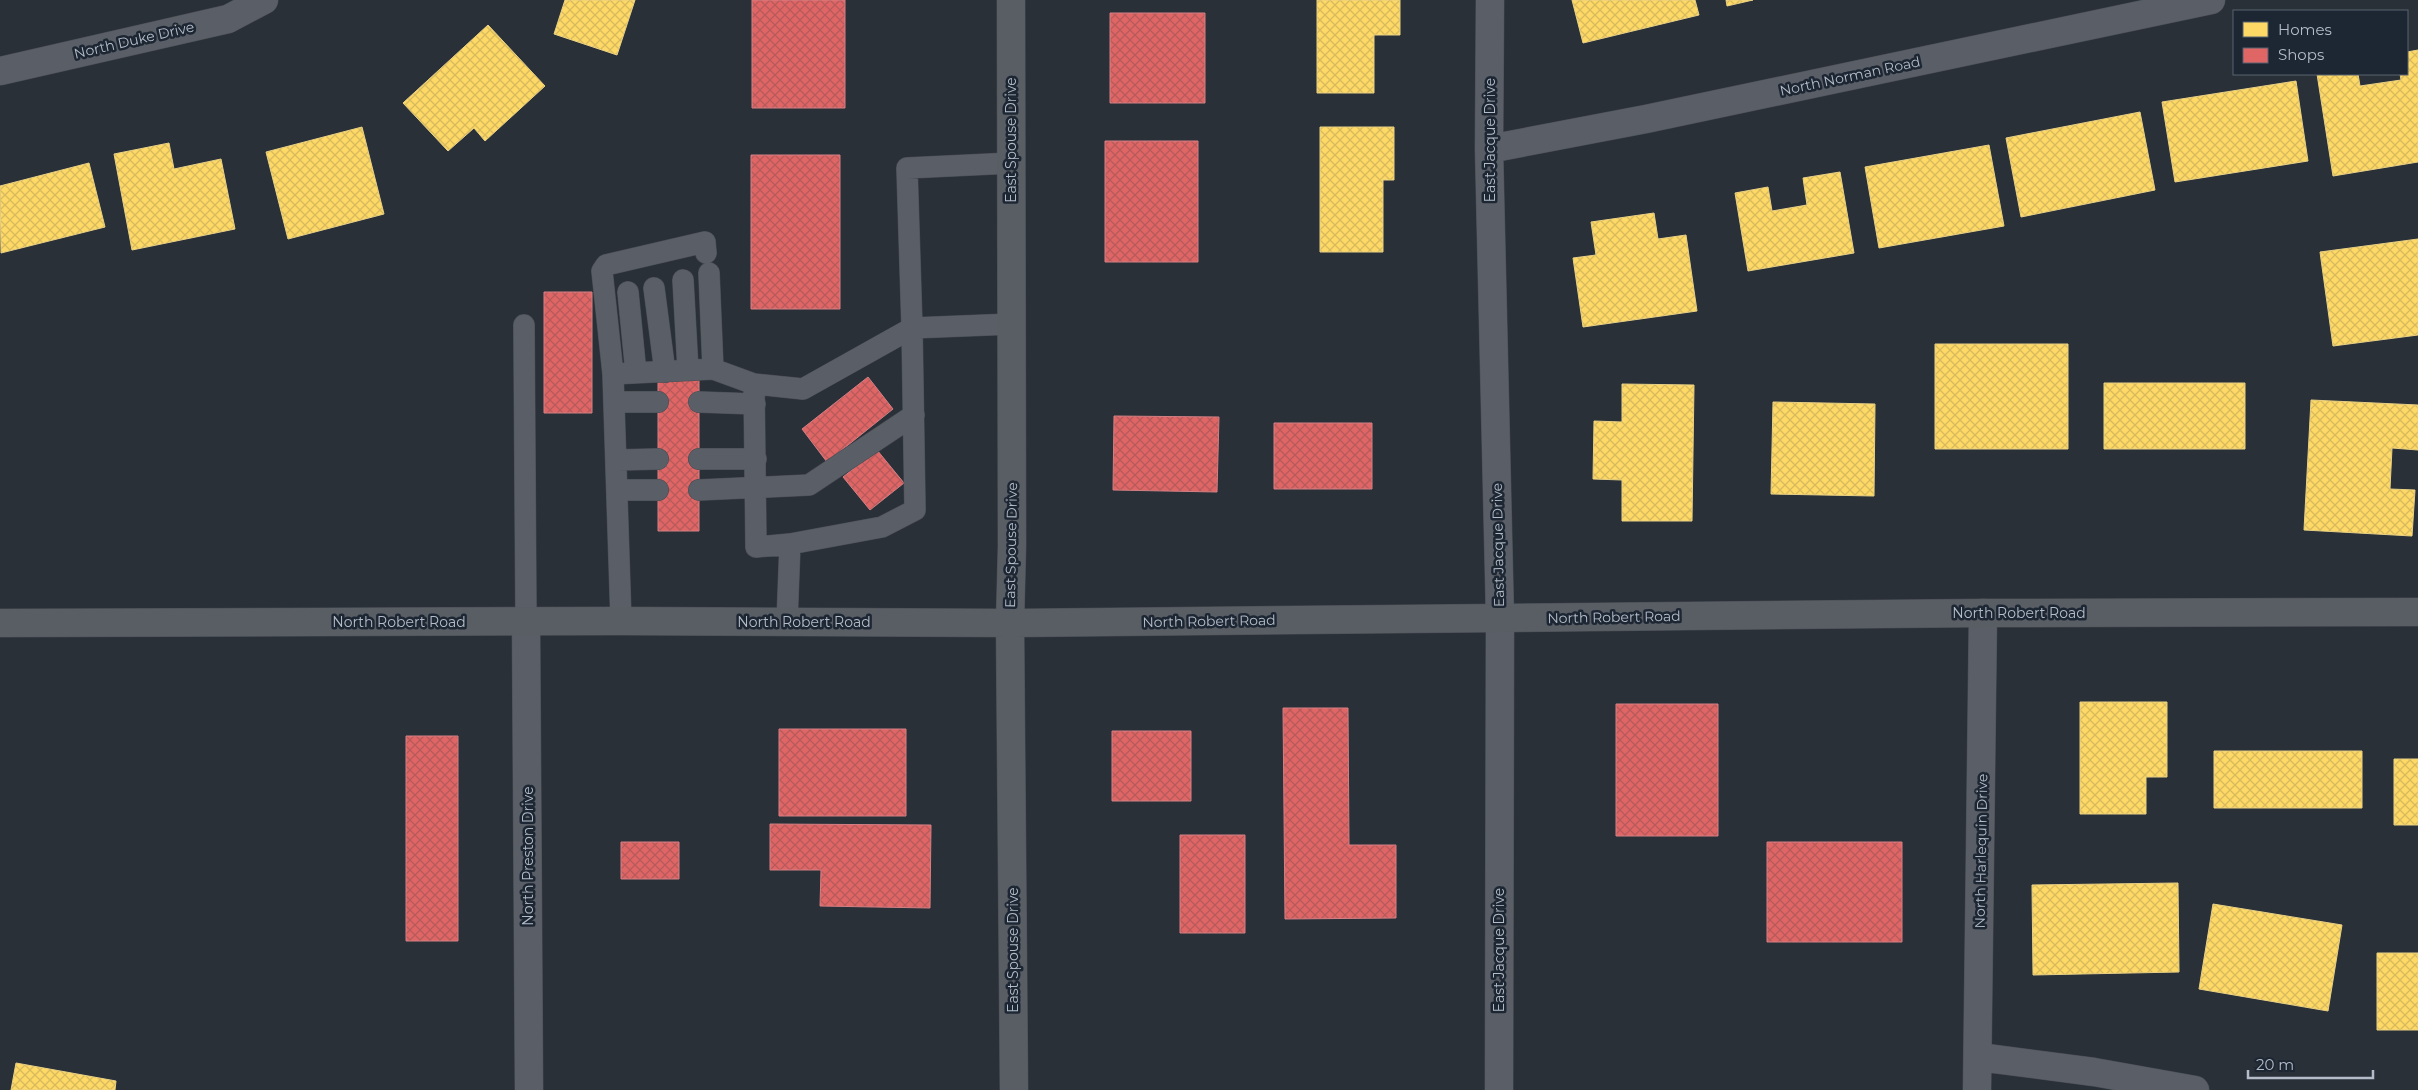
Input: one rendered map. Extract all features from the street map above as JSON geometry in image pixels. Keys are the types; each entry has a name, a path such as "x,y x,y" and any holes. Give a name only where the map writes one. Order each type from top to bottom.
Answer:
{"main road":[{"name":"East Spouse Drive","path":"1011,0 1012,546 1010,623 1014,1090"},
{"name":"North Robert Road","path":"0,623 526,621 1010,623 1983,613 2418,612"}],"street":[{"name":"North Duke Drive","path":"0,71 228,19 264,0"},
{"name":"East Jacque Drive","path":"1490,0 1489,148 1500,618 1499,1090"},
{"name":"North Norman Road","path":"1489,148 1666,115 2212,0"},
{"name":"North Harlequin Drive","path":"1978,1090 1983,613"},
{"name":"North Preston Drive","path":"526,621 529,1090"},
{"path":"1979,1058 2094,1072 2195,1090"}],"lane":[{"path":"755,394 756,547 790,544 882,527 915,510 907,168 1012,164"},
{"path":"621,621 613,374 602,272 606,265 623,266 650,260 681,262 705,242 708,263 713,369"},
{"path":"681,262 688,370"},
{"path":"654,288 665,372"},
{"path":"628,292 636,373"},
{"path":"699,402 803,389 912,328 1012,324"},
{"path":"524,326 526,621"},
{"path":"613,374 713,369 755,394"},
{"path":"614,402 658,402"},
{"path":"699,490 756,489 809,485 914,415"},
{"path":"617,460 658,459"},
{"path":"699,459 756,459"},
{"path":"618,490 658,490"},
{"path":"787,622 790,544"}],"building: Homes":[{"path":"565,0 635,0 617,55 554,34"},
{"path":"1317,0 1400,0 1400,35 1374,35 1374,93 1317,93"},
{"path":"1572,0 1695,0 1699,15 1583,43"},
{"path":"1726,0 1753,0 1727,6"},
{"path":"488,25 545,86 485,141 474,128 448,151 403,103"},
{"path":"2418,50 2418,162 2333,176 2317,75 2358,75 2360,86 2401,80 2400,75 2408,75 2408,52"},
{"path":"2296,81 2308,161 2175,182 2162,102"},
{"path":"2140,112 2155,190 2021,217 2006,138"},
{"path":"362,127 384,214 288,239 266,152"},
{"path":"1320,127 1394,127 1394,180 1383,180 1383,252 1320,252"},
{"path":"169,143 174,169 221,159 235,229 132,250 114,154"},
{"path":"1989,145 2004,226 1879,248 1865,167"},
{"path":"89,163 105,227 1,253 0,186"},
{"path":"1840,172 1854,253 1748,271 1735,193 1768,187 1772,211 1807,205 1803,178"},
{"path":"1654,213 1658,239 1686,235 1697,311 1583,327 1573,258 1596,255 1591,222"},
{"path":"2418,239 2418,335 2333,346 2320,252"},
{"path":"1935,344 2068,344 2068,449 1935,449"},
{"path":"2104,383 2245,383 2245,449 2104,449"},
{"path":"1622,384 1694,385 1692,521 1622,521 1622,480 1593,479 1594,421 1622,422"},
{"path":"2311,400 2418,405 2418,450 2392,448 2390,489 2415,490 2412,536 2304,530"},
{"path":"1773,402 1875,404 1874,496 1771,494"},
{"path":"2080,702 2167,702 2167,777 2146,777 2146,814 2080,814"},
{"path":"2214,751 2362,751 2362,808 2214,808"},
{"path":"2394,759 2418,759 2418,825 2394,825"},
{"path":"2178,883 2179,972 2033,975 2032,885"},
{"path":"2213,904 2342,925 2328,1011 2199,989"},
{"path":"2377,953 2418,953 2418,1030 2377,1030"},
{"path":"16,1063 116,1081 115,1090 11,1090"}],"building: Shops":[{"path":"752,0 845,0 845,108 752,108"},
{"path":"1110,13 1205,13 1205,103 1110,103"},
{"path":"1105,141 1198,141 1198,262 1105,262"},
{"path":"751,155 840,155 840,309 751,309"},
{"path":"544,292 592,292 592,413 544,413"},
{"path":"868,377 893,409 827,462 802,429"},
{"path":"658,379 699,379 699,531 658,531"},
{"path":"1114,416 1219,417 1217,492 1113,490"},
{"path":"1274,423 1372,423 1372,489 1274,489"},
{"path":"877,450 904,483 870,510 843,477"},
{"path":"1616,704 1718,704 1718,836 1616,836"},
{"path":"1283,708 1348,708 1349,845 1396,845 1396,918 1285,919"},
{"path":"779,729 906,729 906,816 779,816"},
{"path":"1112,731 1191,731 1191,801 1112,801"},
{"path":"406,736 458,736 458,941 406,941"},
{"path":"770,824 931,825 930,908 820,906 821,870 770,870"},
{"path":"1180,835 1245,835 1245,933 1180,933"},
{"path":"621,842 679,842 679,879 621,879"},
{"path":"1767,842 1902,842 1902,942 1767,942"}]}
